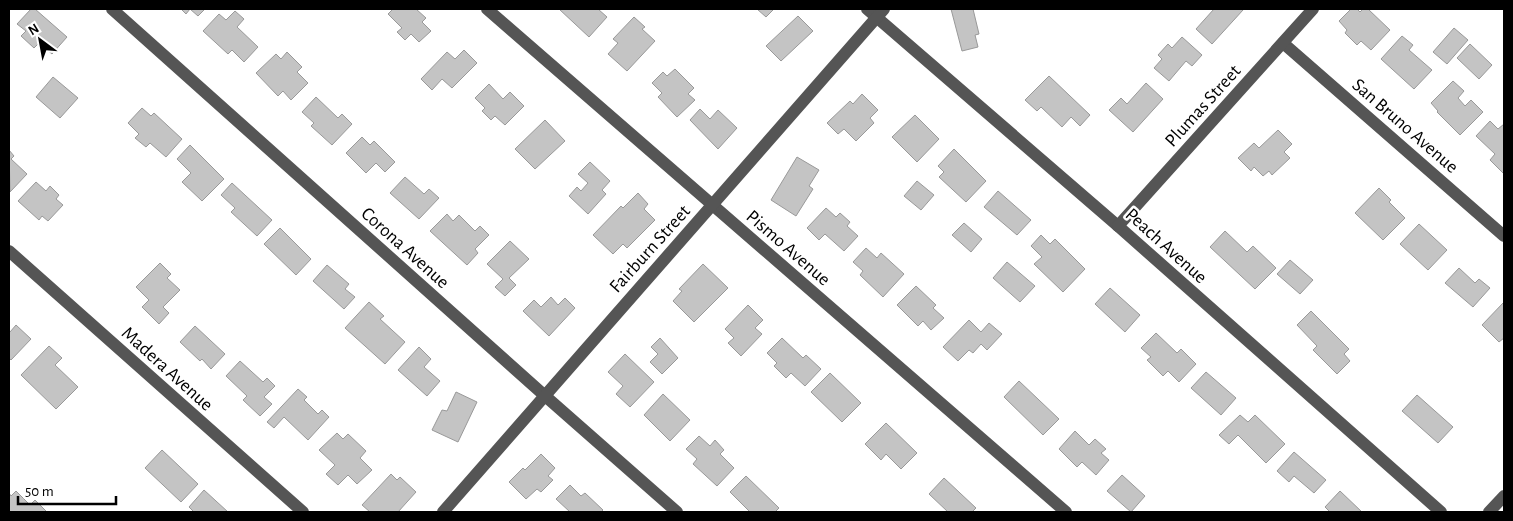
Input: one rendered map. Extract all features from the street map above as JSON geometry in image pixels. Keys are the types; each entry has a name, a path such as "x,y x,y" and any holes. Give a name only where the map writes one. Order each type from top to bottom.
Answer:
{"street":[{"name":"Corona Avenue","path":"112,9 677,512"},
{"name":"Pismo Avenue","path":"487,9 1066,512"},
{"name":"Plumas Street","path":"1118,226 1313,9"},
{"name":"Fairburn Street","path":"443,512 712,205 876,12"},
{"name":"Peach Avenue","path":"876,12 1441,512"},
{"name":"San Bruno Avenue","path":"1283,43 1504,236"},
{"name":"Madera Avenue","path":"9,252 303,512"},
{"path":"1490,512 1504,496"}],"building":[{"path":"31,9 35,9 67,37 52,54 39,43 34,48 21,36 26,31 17,24"},
{"path":"181,9 190,9 186,14"},
{"path":"190,9 205,9 198,16"},
{"path":"393,9 416,9 426,18 422,22 431,31 419,42 411,34 405,40 397,32 402,28 388,14"},
{"path":"559,9 598,9 607,17 589,37"},
{"path":"757,9 774,9 766,17"},
{"path":"951,9 973,9 979,34 975,35 978,47 962,51"},
{"path":"1214,9 1243,10 1212,44 1196,29"},
{"path":"1351,9 1357,9 1360,12 1363,9 1368,9 1390,30 1371,50 1361,41 1357,45 1345,33 1347,30 1339,21"},
{"path":"235,11 244,19 237,27 258,47 244,62 232,50 228,54 203,31 219,14 226,20"},
{"path":"798,16 813,31 781,61 766,46"},
{"path":"634,17 645,27 642,29 655,41 627,71 608,54 618,43 613,39"},
{"path":"1454,28 1468,40 1447,64 1433,52"},
{"path":"1402,36 1413,45 1409,50 1432,70 1414,89 1381,59"},
{"path":"1182,37 1202,55 1192,66 1186,61 1169,81 1154,68 1162,59 1158,55 1168,44 1172,48"},
{"path":"1470,44 1492,65 1479,79 1457,58"},
{"path":"464,50 477,63 452,88 442,79 432,90 421,79 447,52 455,59"},
{"path":"287,52 302,67 297,72 308,83 291,100 283,91 278,96 256,73 276,54 281,59"},
{"path":"675,69 694,88 688,94 695,100 677,117 658,97 662,93 652,83 663,72 667,76"},
{"path":"1049,76 1090,115 1080,126 1071,117 1062,127 1041,107 1037,111 1025,100"},
{"path":"53,77 78,98 60,118 36,97"},
{"path":"1453,81 1464,91 1458,98 1465,106 1471,100 1483,112 1460,135 1437,112 1431,103"},
{"path":"1146,83 1163,99 1133,132 1109,110 1121,98 1127,104"},
{"path":"489,84 503,99 510,92 524,106 505,125 495,116 491,120 482,111 485,108 475,98"},
{"path":"862,94 878,110 870,118 874,123 856,141 844,129 838,134 827,123 850,101 853,104"},
{"path":"316,97 338,118 342,114 352,124 332,145 311,126 314,123 302,112"},
{"path":"142,108 151,116 154,113 182,139 166,157 150,143 146,147 135,138 139,134 128,123"},
{"path":"700,109 710,119 718,110 737,128 718,149 690,120"},
{"path":"915,115 939,139 917,162 892,137"},
{"path":"545,120 565,141 535,169 515,149"},
{"path":"1490,121 1498,129 1504,124 1504,174 1490,160 1495,154 1476,136"},
{"path":"1278,130 1292,144 1284,152 1290,158 1272,175 1269,171 1263,176 1254,167 1251,171 1238,158 1254,143 1259,148"},
{"path":"362,137 370,145 374,141 395,162 385,172 376,163 366,173 346,153"},
{"path":"190,145 224,179 202,201 182,182 191,173 177,159"},
{"path":"954,149 986,181 966,202 939,177 944,172 938,166"},
{"path":"9,150 14,156 11,159 27,174 10,192"},
{"path":"797,157 819,170 809,186 813,189 796,216 771,200"},
{"path":"590,162 610,181 602,190 606,194 588,214 569,196 577,187 581,191 588,183 578,174"},
{"path":"405,177 424,194 429,189 439,198 419,219 390,193"},
{"path":"917,181 934,195 921,210 904,196"},
{"path":"36,182 46,191 50,186 59,195 56,199 63,205 48,221 42,216 39,220 18,201"},
{"path":"232,183 272,220 257,236 231,212 235,208 221,195"},
{"path":"1379,188 1391,200 1389,202 1405,218 1383,240 1355,213"},
{"path":"998,191 1031,220 1017,235 984,207"},
{"path":"638,193 648,204 644,209 655,220 627,248 623,244 613,254 593,235 621,206 623,208"},
{"path":"826,208 836,217 840,213 850,222 847,226 858,236 844,251 825,234 819,240 807,228"},
{"path":"447,214 453,221 459,215 475,231 480,226 489,235 475,249 478,253 467,265 430,231"},
{"path":"964,223 982,239 971,252 952,235"},
{"path":"1419,224 1447,250 1428,270 1400,244"},
{"path":"280,228 311,259 296,275 264,244"},
{"path":"1225,231 1247,252 1253,246 1276,268 1255,289 1210,247"},
{"path":"1041,235 1050,244 1055,239 1085,269 1063,292 1034,264 1042,257 1031,246"},
{"path":"510,241 529,259 509,278 516,285 505,296 495,287 503,279 487,264"},
{"path":"866,248 877,258 881,253 904,274 883,297 860,275 863,271 853,262"},
{"path":"1290,260 1313,280 1300,294 1277,274"},
{"path":"1007,262 1035,286 1020,302 993,278"},
{"path":"160,263 171,274 167,278 180,290 163,307 169,313 159,324 142,307 149,300 136,287"},
{"path":"703,264 728,288 694,322 673,301 682,291 679,289"},
{"path":"327,265 349,284 345,289 355,297 344,309 313,281"},
{"path":"1459,268 1475,283 1479,279 1490,288 1473,307 1445,283"},
{"path":"916,286 936,305 933,308 944,318 931,330 923,321 918,326 897,305"},
{"path":"1110,288 1140,315 1125,332 1095,304"},
{"path":"551,297 558,305 565,298 575,308 549,336 523,311 534,300 541,307"},
{"path":"369,302 384,316 380,319 405,342 385,364 345,328"},
{"path":"1504,302 1504,338 1499,342 1482,325"},
{"path":"748,305 763,320 755,328 762,334 741,356 728,343 734,338 725,329"},
{"path":"1311,311 1349,349 1344,354 1350,361 1337,374 1313,350 1317,346 1297,325"},
{"path":"969,320 981,332 989,323 1002,334 987,350 981,344 973,353 969,350 958,361 943,347"},
{"path":"16,325 31,339 11,360 9,358 9,331"},
{"path":"195,326 225,354 211,369 202,359 200,361 180,342"},
{"path":"1156,333 1177,353 1181,349 1196,364 1179,382 1168,371 1163,376 1147,360 1151,357 1141,348"},
{"path":"660,338 678,358 662,374 650,362 658,354 651,347"},
{"path":"782,338 803,358 806,355 821,369 805,386 791,373 786,378 774,366 777,363 767,353"},
{"path":"49,346 62,358 55,365 78,387 56,409 21,375"},
{"path":"419,347 431,359 424,367 440,381 427,396 398,370"},
{"path":"625,354 654,382 630,407 616,394 623,386 608,372"},
{"path":"240,361 263,382 267,378 275,386 264,397 272,404 260,416 243,400 247,396 226,376"},
{"path":"1206,372 1236,398 1221,415 1191,388"},
{"path":"830,373 861,403 842,422 811,392"},
{"path":"1019,381 1059,419 1043,435 1004,397"},
{"path":"298,389 307,397 304,400 318,414 322,410 329,417 308,440 284,417 274,428 267,422"},
{"path":"456,392 477,402 458,442 432,430 442,410 447,411"},
{"path":"663,394 690,420 670,441 644,415"},
{"path":"1417,395 1453,427 1438,443 1402,411"},
{"path":"1240,415 1248,422 1255,415 1285,444 1266,463 1238,435 1229,444 1219,435"},
{"path":"886,423 917,453 901,469 886,454 881,460 865,444"},
{"path":"1075,431 1089,445 1095,439 1106,449 1101,453 1109,460 1096,475 1082,462 1077,467 1059,449"},
{"path":"337,433 343,439 348,434 366,451 360,458 372,470 357,484 348,475 338,485 326,474 335,465 319,450"},
{"path":"699,436 710,446 715,440 724,450 720,454 734,468 717,486 693,464 697,459 686,449"},
{"path":"162,450 198,484 181,502 145,468"},
{"path":"1294,452 1326,480 1314,493 1294,476 1289,482 1277,471"},
{"path":"541,454 555,468 548,476 553,480 541,492 537,489 526,499 509,482 523,468 525,470"},
{"path":"391,474 397,480 400,477 416,492 398,512 370,512 362,505"},
{"path":"1122,475 1145,496 1131,512 1107,491"},
{"path":"746,476 779,508 775,512 750,512 730,492"},
{"path":"944,478 976,508 972,512 948,512 929,494"},
{"path":"570,485 581,496 585,493 603,510 601,512 570,512 556,499"},
{"path":"204,490 228,512 194,512 189,507"},
{"path":"16,491 30,505 35,500 46,511 9,512 9,493 11,496"},
{"path":"1340,491 1362,512 1330,512 1325,507"}]}
